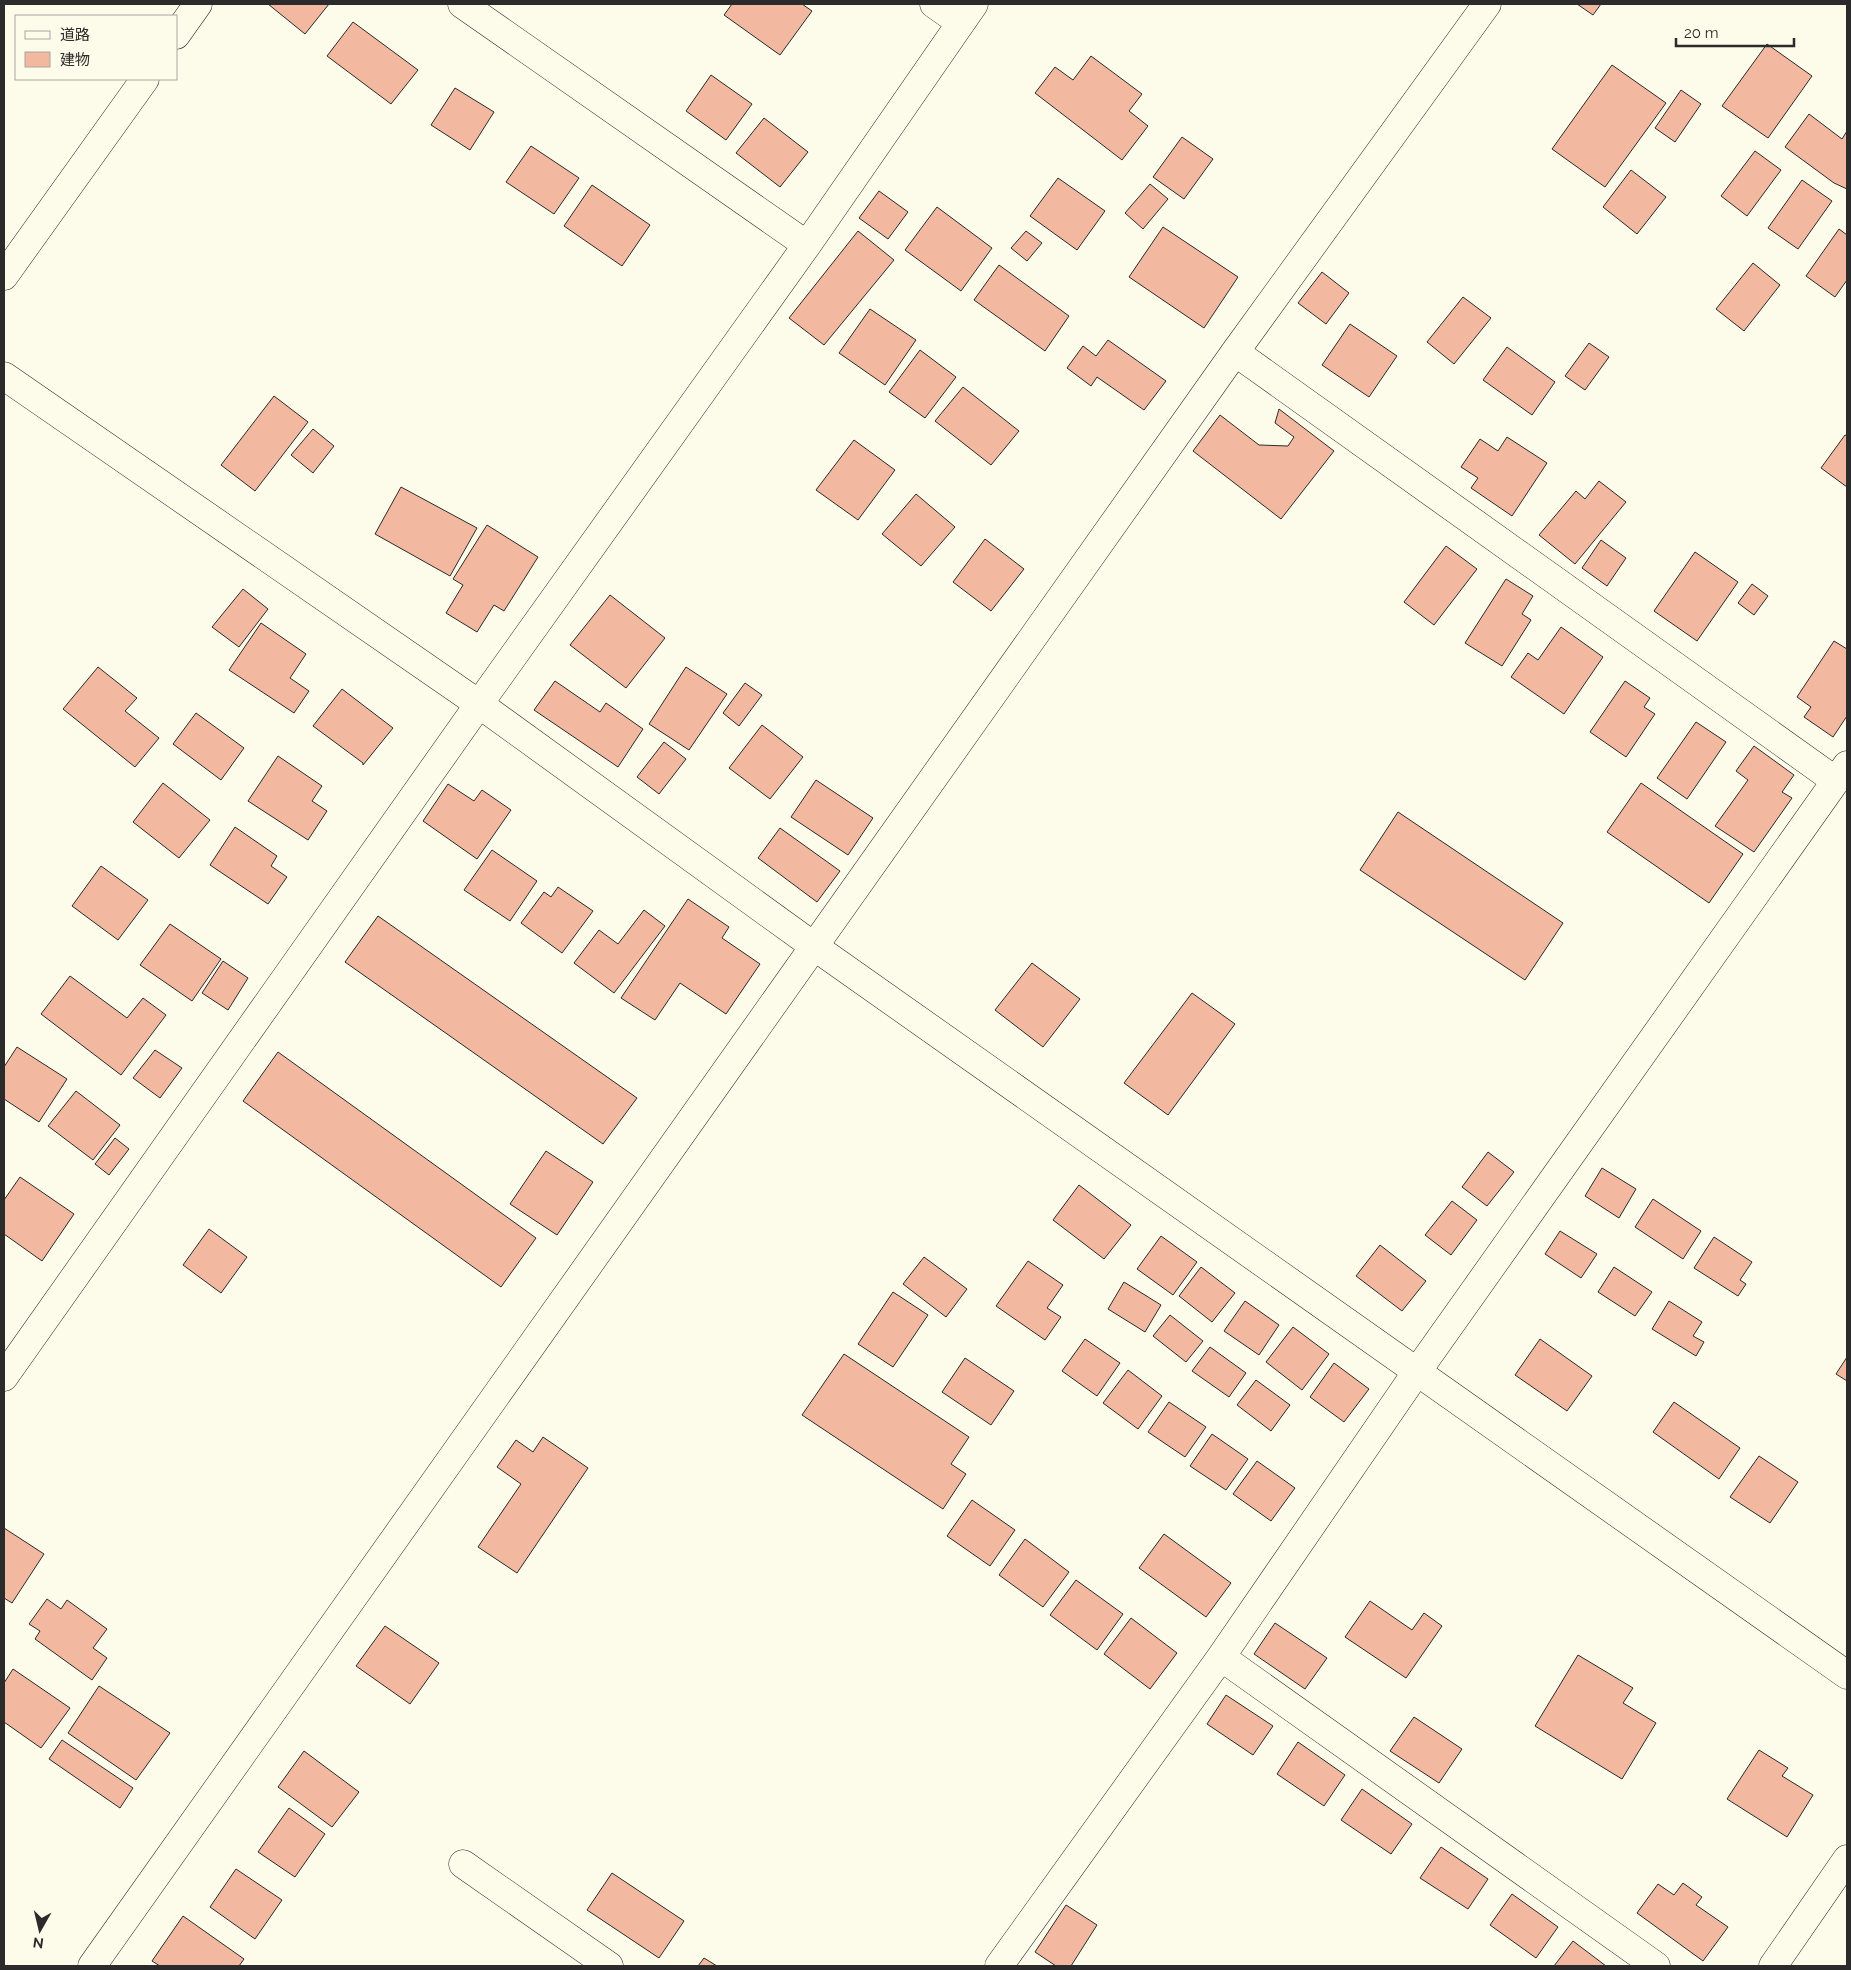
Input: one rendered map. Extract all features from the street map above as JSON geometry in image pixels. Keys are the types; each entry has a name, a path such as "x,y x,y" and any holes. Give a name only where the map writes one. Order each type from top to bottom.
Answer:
{"street":[{"path":"178,32 198,4"},
{"path":"462,4 807,245"},
{"path":"4,1377 479,704 807,245 968,13 934,4"},
{"path":"92,1966 1235,352 1487,4"},
{"path":"4,276 144,80"},
{"path":"999,1966 1221,1658 1416,1373 1841,773 1235,352"},
{"path":"4,376 479,704 815,947 1416,1373 1847,1675"},
{"path":"1221,1658 1656,1966"},
{"path":"1773,1966 1847,1859"},
{"path":"463,1864 609,1966"}],"building":[{"path":"268,4 329,4 305,34"},
{"path":"732,4 802,4 812,11 780,55 724,15"},
{"path":"1577,4 1601,4 1593,15"},
{"path":"353,22 418,70 391,104 327,56"},
{"path":"1767,44 1812,76 1768,138 1722,106"},
{"path":"1091,56 1142,94 1129,111 1148,126 1122,160 1035,93 1055,67 1073,80"},
{"path":"1612,65 1666,103 1605,187 1552,149"},
{"path":"711,75 752,104 726,140 686,111"},
{"path":"455,88 494,112 470,150 431,125"},
{"path":"1681,90 1701,104 1675,142 1655,128"},
{"path":"1809,114 1842,139 1847,131 1847,189 1834,183 1785,147"},
{"path":"764,118 808,152 780,187 736,153"},
{"path":"1182,137 1213,159 1184,199 1153,177"},
{"path":"531,146 579,178 554,214 506,182"},
{"path":"1755,151 1781,170 1747,216 1721,196"},
{"path":"1631,170 1666,197 1637,234 1603,207"},
{"path":"1058,178 1105,211 1077,250 1030,216"},
{"path":"1802,180 1832,201 1798,249 1768,228"},
{"path":"1150,184 1168,199 1143,229 1125,213"},
{"path":"592,185 650,225 622,266 564,226"},
{"path":"879,191 908,212 888,239 859,218"},
{"path":"937,207 992,248 961,291 905,250"},
{"path":"1163,227 1238,277 1204,328 1129,277"},
{"path":"1839,229 1847,235 1847,280 1835,297 1806,276"},
{"path":"858,231 894,260 824,345 789,318"},
{"path":"1026,231 1042,243 1027,261 1011,248"},
{"path":"1753,263 1780,285 1744,331 1716,309"},
{"path":"999,265 1069,316 1045,351 974,300"},
{"path":"1322,272 1349,293 1326,324 1298,303"},
{"path":"1463,297 1491,318 1454,364 1427,342"},
{"path":"870,309 916,340 885,385 839,353"},
{"path":"1350,324 1397,356 1369,397 1322,365"},
{"path":"1108,340 1166,381 1144,410 1097,377 1091,386 1067,368 1083,346 1096,356"},
{"path":"1589,343 1609,357 1585,390 1565,376"},
{"path":"1507,347 1555,382 1532,415 1483,380"},
{"path":"920,350 956,377 925,418 889,392"},
{"path":"963,387 1019,431 991,465 935,421"},
{"path":"274,396 308,422 255,491 221,465"},
{"path":"1279,409 1334,451 1281,519 1193,451 1220,415 1259,445 1288,446 1294,437 1275,423"},
{"path":"313,429 334,446 313,473 291,455"},
{"path":"1845,435 1847,436 1847,487 1821,468"},
{"path":"1507,437 1547,463 1512,516 1471,488 1478,478 1461,467 1480,439 1498,451"},
{"path":"854,440 895,470 858,520 816,490"},
{"path":"1599,481 1626,502 1575,564 1539,535 1576,491 1585,499"},
{"path":"401,487 477,528 450,576 375,534"},
{"path":"916,494 955,527 921,566 882,534"},
{"path":"487,525 538,557 504,611 494,605 477,632 446,613 463,585 453,579"},
{"path":"985,539 1024,569 991,611 953,582"},
{"path":"1601,540 1626,558 1607,586 1582,568"},
{"path":"1446,546 1477,569 1434,625 1404,602"},
{"path":"1695,552 1738,582 1697,641 1654,611"},
{"path":"1506,579 1533,596 1522,614 1531,620 1502,666 1465,643"},
{"path":"1752,584 1768,596 1754,615 1738,603"},
{"path":"243,589 268,609 239,647 212,627"},
{"path":"610,595 665,638 626,688 570,645"},
{"path":"261,623 306,654 290,678 309,691 294,713 229,670"},
{"path":"1561,627 1603,657 1564,714 1511,677 1528,653 1538,660"},
{"path":"1834,641 1847,649 1847,716 1833,737 1804,717 1811,707 1797,697"},
{"path":"98,667 137,698 125,711 159,738 135,767 63,709"},
{"path":"686,667 727,694 689,750 649,724"},
{"path":"555,681 600,712 606,703 643,729 618,767 534,710"},
{"path":"1625,681 1650,698 1644,707 1655,714 1626,757 1590,732"},
{"path":"745,683 762,695 739,726 723,713"},
{"path":"342,689 393,728 363,765 363,763 313,726"},
{"path":"196,713 244,748 221,780 173,744"},
{"path":"1696,722 1726,742 1687,799 1657,778"},
{"path":"762,725 803,757 770,799 729,768"},
{"path":"664,742 686,759 659,794 637,777"},
{"path":"1754,746 1794,775 1782,792 1792,798 1754,852 1715,826 1748,780 1736,771"},
{"path":"278,756 322,786 312,801 327,811 308,840 248,801"},
{"path":"816,780 873,818 848,855 791,817"},
{"path":"163,783 210,820 179,858 133,822"},
{"path":"1641,783 1743,854 1709,903 1607,832"},
{"path":"448,784 474,801 482,790 511,810 477,859 423,821"},
{"path":"1398,812 1563,923 1525,980 1360,870"},
{"path":"235,827 277,856 271,866 287,877 268,904 210,865"},
{"path":"780,828 840,871 817,902 758,858"},
{"path":"492,850 537,881 510,921 464,890"},
{"path":"101,866 148,900 118,940 72,906"},
{"path":"558,887 593,911 562,953 521,923 544,892 551,897"},
{"path":"688,899 729,927 722,938 760,964 726,1014 680,983 655,1020 621,998"},
{"path":"644,910 665,926 614,993 574,963 599,930 618,944"},
{"path":"378,916 637,1098 603,1144 345,962"},
{"path":"170,924 221,959 192,1001 140,965"},
{"path":"223,961 248,978 228,1010 202,993"},
{"path":"1032,963 1080,999 1043,1047 995,1010"},
{"path":"70,976 127,1018 143,998 166,1015 121,1075 41,1014"},
{"path":"1192,993 1235,1024 1168,1115 1124,1083"},
{"path":"17,1047 67,1079 39,1122 4,1099 4,1067"},
{"path":"155,1050 182,1068 160,1098 133,1078"},
{"path":"278,1052 536,1238 501,1287 243,1101"},
{"path":"76,1091 120,1125 93,1160 48,1126"},
{"path":"115,1138 129,1149 109,1175 95,1164"},
{"path":"546,1151 593,1182 557,1235 510,1204"},
{"path":"1488,1152 1514,1172 1487,1206 1462,1187"},
{"path":"1602,1168 1636,1189 1619,1218 1585,1196"},
{"path":"20,1177 74,1214 42,1261 4,1234 4,1200"},
{"path":"1079,1185 1131,1225 1104,1259 1053,1220"},
{"path":"1653,1199 1701,1231 1683,1259 1635,1227"},
{"path":"1452,1201 1477,1220 1451,1255 1425,1235"},
{"path":"209,1229 247,1257 221,1293 183,1265"},
{"path":"1560,1231 1597,1254 1581,1278 1545,1254"},
{"path":"1161,1236 1197,1262 1173,1295 1137,1269"},
{"path":"1714,1237 1752,1262 1740,1280 1746,1284 1738,1296 1694,1268"},
{"path":"1380,1245 1426,1281 1402,1311 1356,1276"},
{"path":"924,1257 967,1289 946,1317 903,1284"},
{"path":"1028,1261 1063,1285 1047,1308 1061,1317 1045,1340 996,1306"},
{"path":"1201,1267 1235,1293 1212,1322 1179,1296"},
{"path":"1614,1267 1652,1292 1635,1316 1598,1292"},
{"path":"1124,1282 1161,1305 1145,1332 1108,1309"},
{"path":"893,1292 928,1315 893,1367 858,1344"},
{"path":"1245,1301 1279,1325 1259,1355 1224,1331"},
{"path":"1669,1301 1702,1322 1693,1336 1704,1342 1696,1356 1652,1329"},
{"path":"1170,1315 1203,1341 1186,1362 1153,1336"},
{"path":"1293,1327 1329,1354 1302,1390 1266,1362"},
{"path":"1085,1339 1120,1363 1097,1396 1062,1371"},
{"path":"1540,1339 1592,1376 1567,1411 1515,1375"},
{"path":"1210,1347 1246,1373 1229,1397 1192,1371"},
{"path":"844,1354 969,1437 951,1464 966,1474 943,1509 802,1415"},
{"path":"1847,1357 1847,1381 1836,1374"},
{"path":"965,1358 1014,1391 991,1425 942,1392"},
{"path":"1334,1363 1369,1389 1344,1422 1310,1397"},
{"path":"1128,1370 1162,1396 1138,1429 1103,1403"},
{"path":"1256,1380 1290,1405 1271,1431 1237,1405"},
{"path":"1169,1402 1206,1427 1185,1457 1148,1432"},
{"path":"1674,1402 1740,1448 1719,1479 1653,1432"},
{"path":"1212,1434 1248,1459 1226,1490 1190,1466"},
{"path":"543,1437 588,1468 517,1573 478,1547 521,1484 497,1467 516,1440 533,1452"},
{"path":"1759,1456 1798,1482 1770,1523 1730,1497"},
{"path":"1257,1461 1295,1488 1271,1521 1233,1494"},
{"path":"972,1500 1015,1530 990,1566 947,1536"},
{"path":"4,1528 44,1554 12,1603 4,1598"},
{"path":"1164,1534 1231,1583 1206,1617 1139,1568"},
{"path":"1025,1539 1069,1572 1043,1607 999,1575"},
{"path":"1076,1580 1123,1614 1097,1650 1050,1615"},
{"path":"47,1599 61,1609 67,1600 107,1629 93,1648 107,1658 92,1680 35,1639 40,1631 29,1624"},
{"path":"1370,1601 1412,1630 1424,1613 1442,1626 1406,1678 1345,1637"},
{"path":"1131,1618 1177,1653 1150,1689 1104,1654"},
{"path":"1275,1623 1327,1658 1305,1689 1254,1654"},
{"path":"385,1626 439,1663 410,1704 356,1666"},
{"path":"1578,1655 1633,1688 1623,1703 1656,1723 1622,1779 1535,1726"},
{"path":"13,1669 70,1708 41,1748 4,1722 4,1683"},
{"path":"99,1686 170,1733 136,1780 68,1733"},
{"path":"1226,1695 1273,1726 1253,1755 1207,1724"},
{"path":"1414,1717 1462,1749 1439,1783 1390,1751"},
{"path":"62,1740 133,1788 120,1808 49,1759"},
{"path":"1298,1742 1345,1775 1324,1806 1277,1774"},
{"path":"1759,1750 1788,1768 1782,1776 1813,1795 1787,1837 1727,1799"},
{"path":"304,1751 359,1792 332,1827 278,1787"},
{"path":"1362,1789 1412,1824 1391,1854 1341,1820"},
{"path":"289,1808 325,1834 295,1877 258,1852"},
{"path":"1441,1847 1488,1879 1468,1909 1420,1878"},
{"path":"236,1869 282,1900 255,1939 210,1907"},
{"path":"612,1873 684,1921 659,1958 587,1910"},
{"path":"1683,1883 1702,1897 1696,1905 1728,1927 1703,1961 1637,1913 1658,1884 1674,1895"},
{"path":"1512,1894 1558,1927 1536,1958 1490,1925"},
{"path":"1066,1905 1097,1925 1071,1966 1056,1966 1035,1952"},
{"path":"183,1916 244,1959 239,1966 160,1966 152,1961"},
{"path":"1573,1941 1606,1966 1554,1966"},
{"path":"704,1958 717,1966 698,1966"}]}
